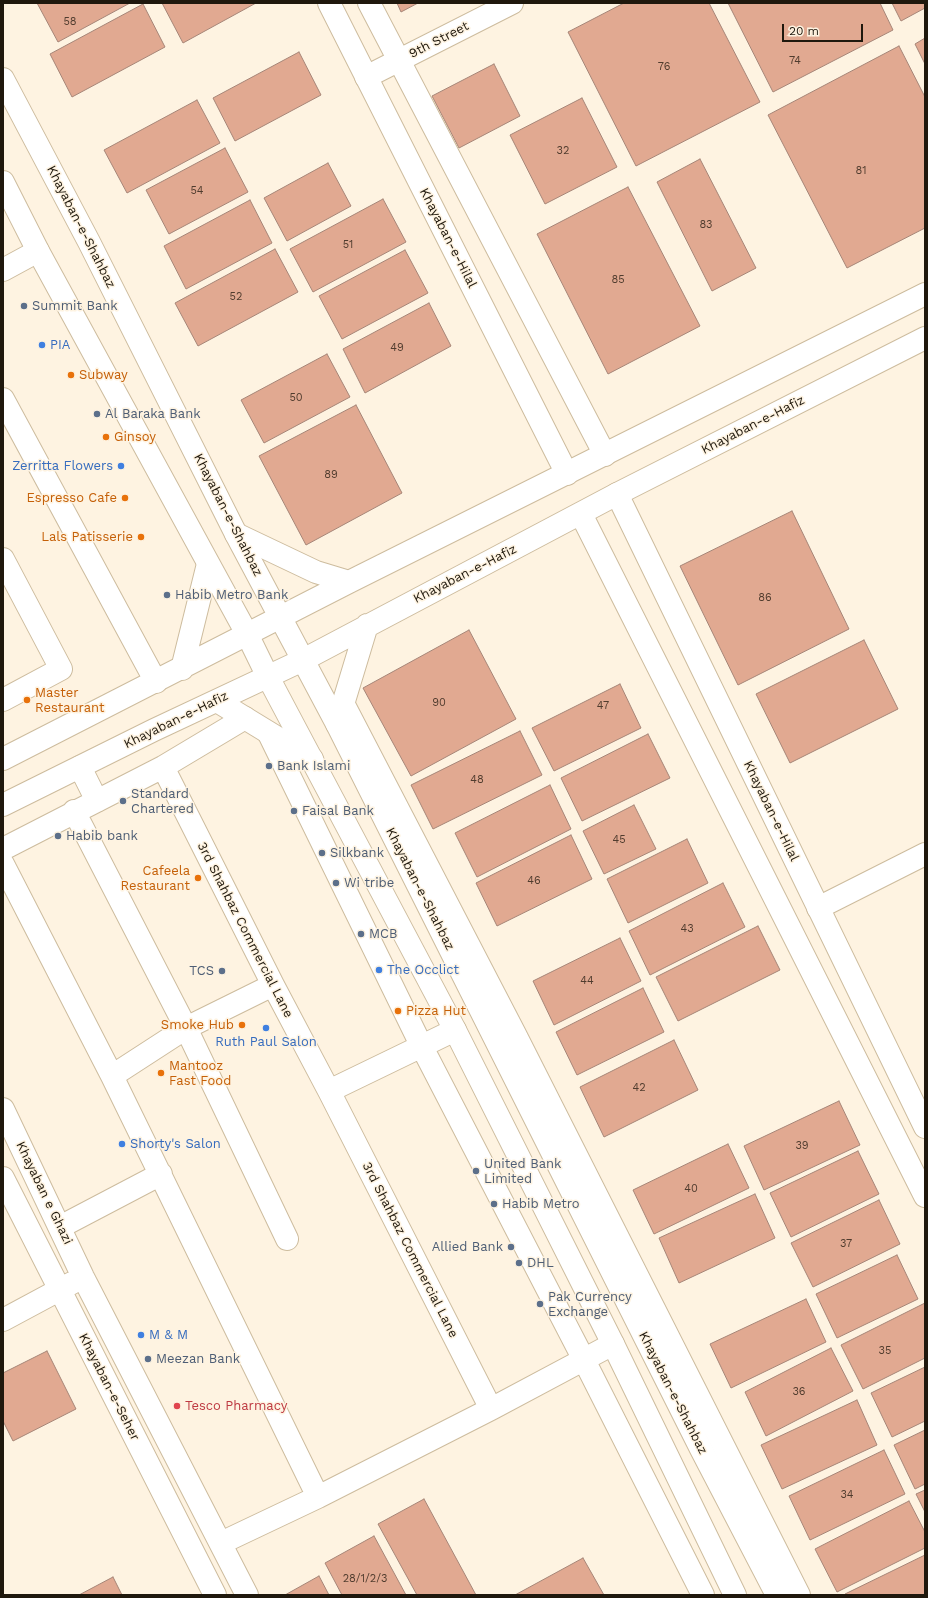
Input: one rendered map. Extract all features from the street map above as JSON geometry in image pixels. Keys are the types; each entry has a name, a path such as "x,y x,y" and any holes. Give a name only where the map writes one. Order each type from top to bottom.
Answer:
{"street":[{"name":"Khayaban-e-Hilal","path":"329,3 567,474"},
{"path":"369,3 605,455"},
{"name":"9th Street","path":"366,77 512,3"},
{"name":"Khayaban-e-Shahbaz","path":"3,79 89,242 236,534 337,724 700,1449 777,1595"},
{"path":"3,182 38,251 247,634 268,677 455,1030 613,1344 735,1595"},
{"path":"3,270 38,251"},
{"path":"3,759 182,669 247,634 282,618 349,582 925,294"},
{"name":"Khayaban-e-Hafiz","path":"3,805 303,660 367,625 582,514 617,494 925,338"},
{"path":"3,399 156,682"},
{"name":"Khayaban-e-Hilal","path":"617,494 925,1128"},
{"path":"582,514 925,1196"},
{"path":"236,534 310,569 349,582"},
{"path":"3,559 61,669 3,700"},
{"path":"182,669 208,564"},
{"path":"337,724 367,625"},
{"path":"217,701 312,759"},
{"path":"343,704 515,1034 799,1595"},
{"path":"3,849 74,811 163,768 246,718"},
{"path":"269,734 421,1045 584,1360 703,1595"},
{"path":"80,767 97,801"},
{"name":"3rd Shahbaz Commercial Lane","path":"163,768 273,986 329,1091 491,1409"},
{"path":"74,811 186,1028 288,1239"},
{"path":"818,908 925,854"},
{"path":"3,864 161,1174 318,1497"},
{"path":"112,1076 186,1028 273,986"},
{"path":"329,1091 421,1045 455,1030"},
{"path":"857,1062 887,1048"},
{"name":"Khayaban e Ghazi","path":"3,1109 84,1277"},
{"path":"60,1227 161,1174"},
{"name":"Khayaban-e-Seher","path":"3,1178 216,1595"},
{"path":"3,1320 84,1277 247,1595"},
{"path":"221,1544 318,1497 491,1409 613,1344"},
{"path":"672,1464 700,1449"}],"building":[{"path":"37,3 130,3 58,42"},
{"path":"162,3 256,3 183,43"},
{"path":"397,3 418,3 401,12"},
{"path":"624,3 709,3 760,102 636,166 568,32"},
{"path":"728,3 880,3 893,30 773,92"},
{"path":"892,3 925,3 925,8 901,21"},
{"path":"143,4 165,47 72,97 50,54"},
{"path":"925,38 925,64 915,44"},
{"path":"899,46 925,97 925,228 847,268 768,115"},
{"path":"299,52 321,95 235,141 213,98"},
{"path":"494,64 520,116 459,148 432,96"},
{"path":"582,98 617,167 545,204 510,135"},
{"path":"197,100 220,143 127,193 104,150"},
{"path":"225,148 248,192 169,234 146,190"},
{"path":"700,159 756,268 712,291 657,182"},
{"path":"328,163 351,206 287,241 264,198"},
{"path":"628,187 700,326 608,374 537,234"},
{"path":"383,199 406,242 313,292 290,249"},
{"path":"250,200 272,243 186,289 164,246"},
{"path":"275,249 298,292 198,346 175,303"},
{"path":"405,250 428,293 342,339 319,296"},
{"path":"429,303 451,346 365,393 343,349"},
{"path":"327,354 350,397 264,443 241,400"},
{"path":"356,405 402,493 306,545 259,456"},
{"path":"792,511 849,629 738,685 680,566"},
{"path":"469,630 516,719 411,776 363,688"},
{"path":"864,640 898,709 790,763 756,694"},
{"path":"620,684 641,728 554,771 532,728"},
{"path":"520,731 542,775 433,829 411,785"},
{"path":"648,734 670,778 582,821 561,778"},
{"path":"550,785 571,829 477,877 455,833"},
{"path":"634,805 656,849 604,874 583,831"},
{"path":"571,835 592,879 497,926 476,883"},
{"path":"687,839 708,883 628,923 607,879"},
{"path":"723,883 745,927 650,975 629,931"},
{"path":"758,926 780,970 678,1021 656,977"},
{"path":"620,938 641,981 554,1025 533,981"},
{"path":"643,988 664,1032 577,1075 556,1032"},
{"path":"674,1040 698,1090 604,1137 580,1087"},
{"path":"839,1101 860,1145 764,1190 744,1146"},
{"path":"728,1144 749,1188 654,1234 633,1190"},
{"path":"858,1151 879,1194 791,1237 770,1193"},
{"path":"755,1194 775,1238 679,1283 659,1238"},
{"path":"879,1200 900,1244 813,1287 791,1243"},
{"path":"897,1255 918,1299 837,1338 816,1294"},
{"path":"806,1299 826,1342 731,1388 710,1344"},
{"path":"925,1303 925,1358 863,1389 841,1345"},
{"path":"831,1348 853,1391 766,1436 745,1392"},
{"path":"47,1351 76,1409 13,1441 3,1421 3,1373"},
{"path":"925,1367 925,1421 892,1437 871,1393"},
{"path":"857,1400 877,1445 782,1489 761,1445"},
{"path":"925,1430 925,1484 915,1489 894,1445"},
{"path":"884,1450 905,1494 810,1540 789,1496"},
{"path":"925,1490 925,1512 916,1494"},
{"path":"424,1499 476,1595 417,1595 378,1524"},
{"path":"909,1501 925,1532 925,1548 837,1592 815,1549"},
{"path":"374,1536 406,1595 342,1595 325,1563"},
{"path":"925,1555 925,1595 845,1594"},
{"path":"583,1558 604,1595 515,1595"},
{"path":"319,1576 329,1595 285,1595"},
{"path":"113,1577 122,1595 79,1595"}],"place":[{"name":"Summit Bank","path":"24,306"},
{"name":"PIA","path":"42,345"},
{"name":"Subway","path":"71,375"},
{"name":"Al Baraka Bank","path":"97,414"},
{"name":"Ginsoy","path":"106,437"},
{"name":"Zerritta Flowers","path":"121,466"},
{"name":"Espresso Cafe","path":"125,498"},
{"name":"Lals Patisserie","path":"141,537"},
{"name":"Habib Metro Bank","path":"167,595"},
{"name":"Master Restaurant","path":"27,700"},
{"name":"Bank Islami","path":"269,766"},
{"name":"Standard Chartered","path":"123,801"},
{"name":"Faisal Bank","path":"294,811"},
{"name":"Habib bank","path":"58,836"},
{"name":"Silkbank","path":"322,853"},
{"name":"Cafeela Restaurant","path":"198,878"},
{"name":"Wi tribe","path":"336,883"},
{"name":"MCB","path":"361,934"},
{"name":"The Occlict","path":"379,970"},
{"name":"TCS","path":"222,971"},
{"name":"Pizza Hut","path":"398,1011"},
{"name":"Smoke Hub","path":"242,1025"},
{"name":"Ruth Paul Salon","path":"266,1028"},
{"name":"Mantooz Fast Food","path":"161,1073"},
{"name":"Shorty's Salon","path":"122,1144"},
{"name":"United Bank Limited","path":"476,1171"},
{"name":"Habib Metro","path":"494,1204"},
{"name":"Allied Bank","path":"511,1247"},
{"name":"DHL","path":"519,1263"},
{"name":"Pak Currency Exchange","path":"540,1304"},
{"name":"M & M","path":"141,1335"},
{"name":"Meezan Bank","path":"148,1359"},
{"name":"Tesco Pharmacy","path":"177,1406"}]}
